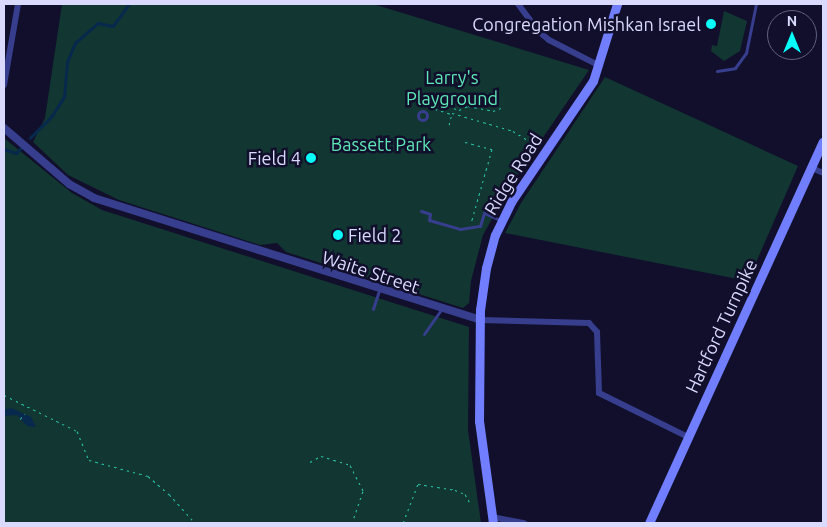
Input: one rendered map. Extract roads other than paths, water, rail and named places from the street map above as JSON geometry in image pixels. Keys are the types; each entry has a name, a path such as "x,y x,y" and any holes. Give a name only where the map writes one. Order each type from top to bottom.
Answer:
{"main road":[{"name":"Ridge Road","path":"493,520 480,435 480,320 486,268 502,221 521,185 585,96 600,66 617,4"},
{"name":"Hartford Turnpike","path":"649,523 823,142"}],"street":[{"path":"4,84 18,4"},
{"path":"518,4 538,31 549,40 600,66"},
{"name":"Waite Street","path":"4,128 69,184 94,198 441,310 480,320 589,323 597,332 598,393 688,437"},
{"path":"812,168 823,173"},
{"path":"493,520 524,523"}],"lane":[{"path":"717,71 735,68 746,53 756,4"},
{"path":"421,211 430,214 429,220 434,222 469,228 480,226 484,213 502,221"},
{"path":"373,309 379,290"},
{"path":"424,334 441,310"}],"water":[{"path":"11,408 31,417 36,427 27,426 17,415 4,416 4,410"}],"waterway":[{"path":"30,138 52,116 64,97 67,62 75,43 98,23 113,26 129,4"},
{"path":"4,149 16,153 21,148"}],"place":[{"name":"Congregation Mishkan Israel","path":"711,24"},
{"name":"Field 4","path":"311,158"},
{"name":"Field 2","path":"338,235"}],"park label":[{"name":"Larry's Playground","path":"452,88"},
{"name":"Bassett Park","path":"381,144"}]}
